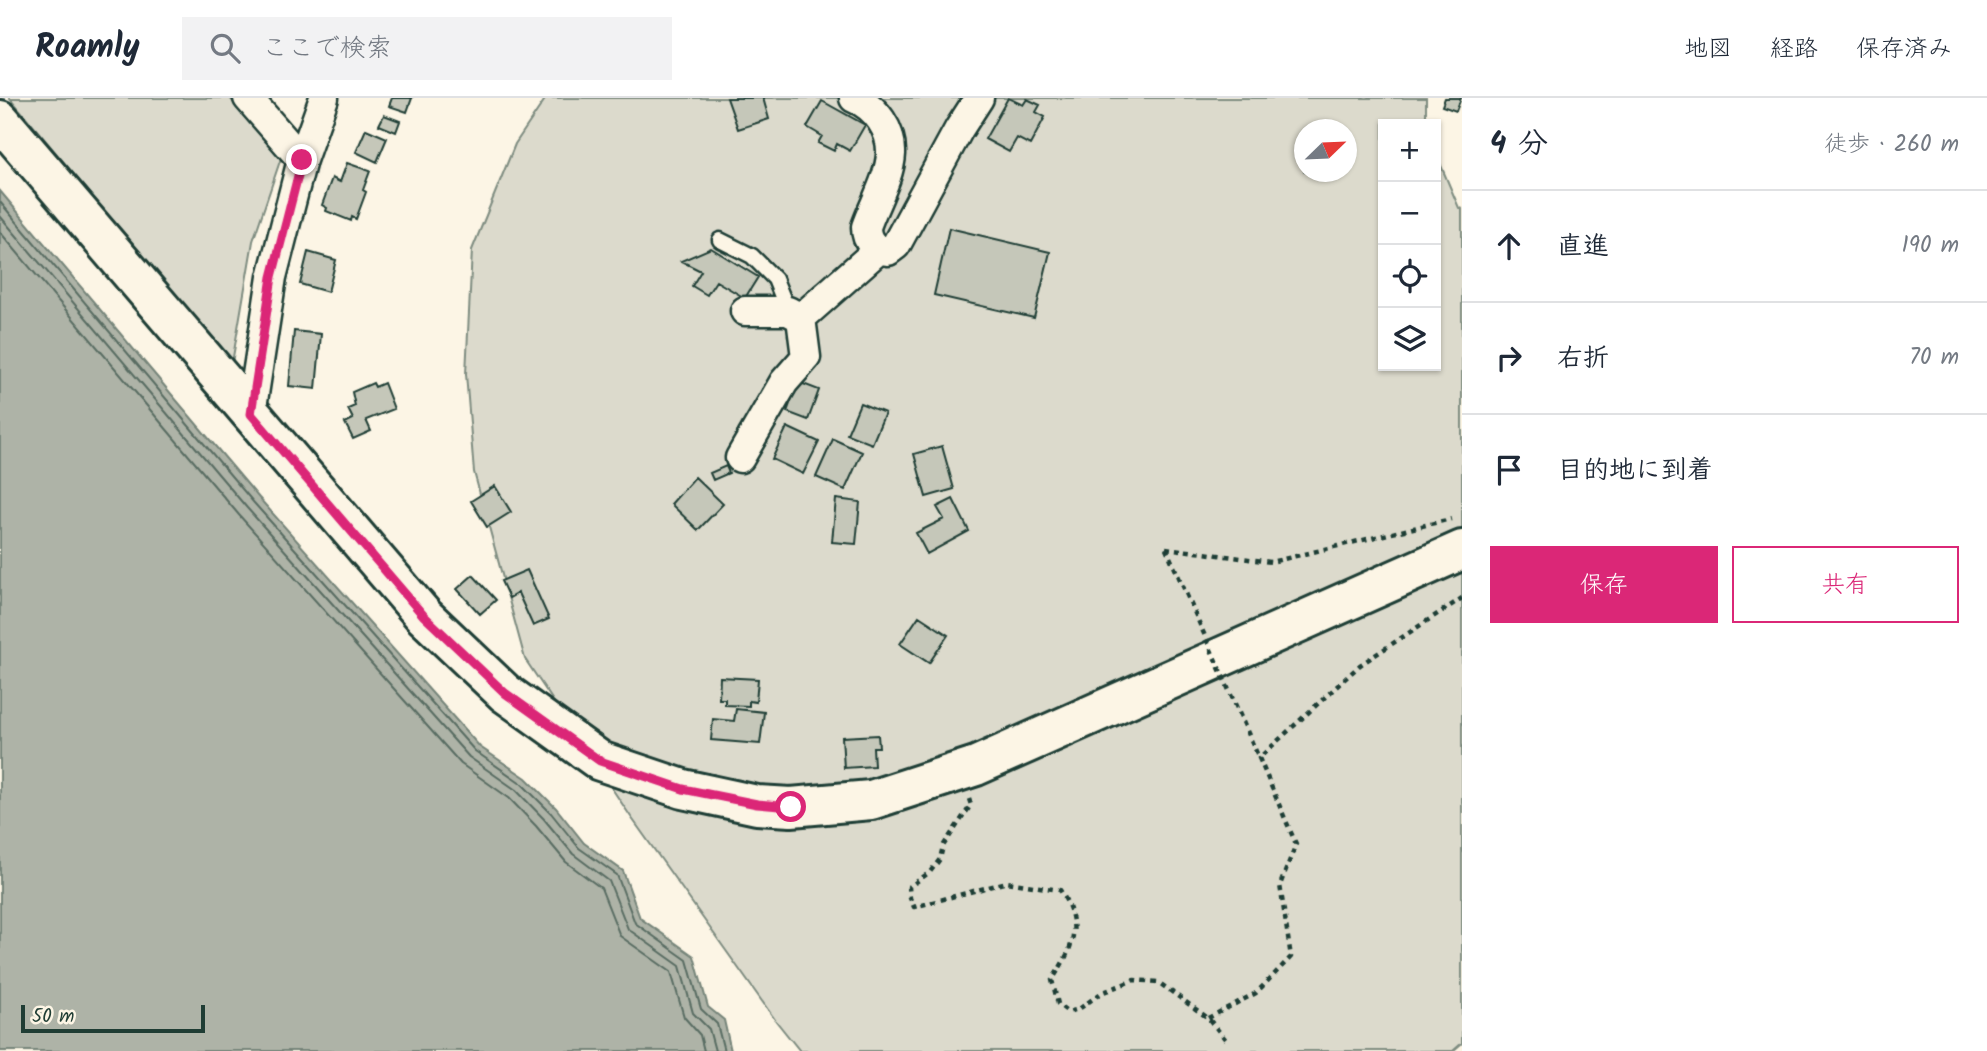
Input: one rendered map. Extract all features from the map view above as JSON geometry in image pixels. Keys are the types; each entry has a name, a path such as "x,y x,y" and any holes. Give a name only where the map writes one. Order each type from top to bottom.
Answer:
{"street":[{"path":"248,98 302,160"},
{"path":"251,414 272,277 302,160 324,98"},
{"path":"854,98 881,119 887,131 891,155 866,227 868,240 878,250 888,251 896,245 959,129 979,98"},
{"path":"0,120 424,616 505,693 600,761 683,789 757,804 791,807 871,800 960,772 1462,550"},
{"path":"745,311 795,315 878,250"},
{"path":"740,458 784,382 806,357 795,315"}],"lane":[{"path":"720,240 752,256 775,279 795,315"}],"path":[{"path":"1208,1018 1256,993 1291,957 1280,885 1296,844 1166,548 1270,562 1462,517"},
{"path":"1259,758 1360,664 1462,598"},
{"path":"960,772 971,805 943,846 940,859 930,872 909,887 914,907 1007,881 1060,890 1074,919 1073,942 1052,980 1058,1004 1068,1012 1079,1009 1101,993 1134,980 1158,982 1208,1018 1226,1040"}],"shaded area":[{"path":"10,98 230,98 281,158 253,241 232,363"},
{"path":"546,98 1426,98 1426,119 1378,119 1378,371 1441,371 1441,166 1459,208 1462,209 1462,1043 1453,1051 800,1051 631,817 525,659 474,472 466,374 472,250 515,144"}],"water":[{"path":"0,191 259,498 480,747 526,778 556,808 584,843 623,871 640,918 694,956 708,1007 724,1020 731,1051 0,1051"}],"building":[{"path":"392,98 412,98 407,112 389,106"},
{"path":"727,98 763,98 769,119 738,129"},
{"path":"1008,98 1023,105 1027,99 1040,105 1036,112 1045,117 1030,145 1017,138 1009,152 985,139"},
{"path":"1445,98 1461,98 1456,111 1442,106"},
{"path":"822,101 865,125 850,151 837,144 834,151 818,143 822,136 807,127"},
{"path":"384,115 400,121 396,132 379,125"},
{"path":"366,129 387,138 377,162 356,152"},
{"path":"347,163 370,171 356,219 352,217 351,221 326,211 327,208 322,205 332,178 340,182"},
{"path":"949,228 1050,252 1034,318 934,295"},
{"path":"711,248 758,277 745,298 716,281 707,295 692,286 701,271 681,261"},
{"path":"308,252 336,260 328,292 300,284"},
{"path":"294,331 321,334 316,389 289,386"},
{"path":"798,382 819,390 808,420 787,412"},
{"path":"373,383 375,387 384,383 394,409 366,420 371,431 353,439 345,423 353,419 348,409 355,406 352,392"},
{"path":"860,403 885,413 872,444 847,434"},
{"path":"787,427 819,442 803,474 772,459"},
{"path":"833,439 862,452 845,490 816,477"},
{"path":"942,446 954,489 926,497 914,454"},
{"path":"726,466 729,473 713,480 710,473"},
{"path":"695,477 723,504 698,530 671,504"},
{"path":"495,486 511,512 487,527 471,501"},
{"path":"836,499 860,502 856,544 832,542"},
{"path":"953,499 969,531 927,554 916,533 944,519 937,507"},
{"path":"527,570 549,619 533,626 518,593 509,598 501,581"},
{"path":"473,575 496,600 480,614 457,589"},
{"path":"919,616 948,635 929,663 900,644"},
{"path":"720,677 758,679 756,702 749,701 749,706 725,705 725,699 719,699"},
{"path":"736,709 764,712 760,744 711,740 713,719 734,721"},
{"path":"878,735 879,747 873,747 874,766 844,768 842,737"}],"route":[{"path":"302,160 272,277 251,414 424,616 505,693 600,761 683,789 757,804 791,807"}]}
